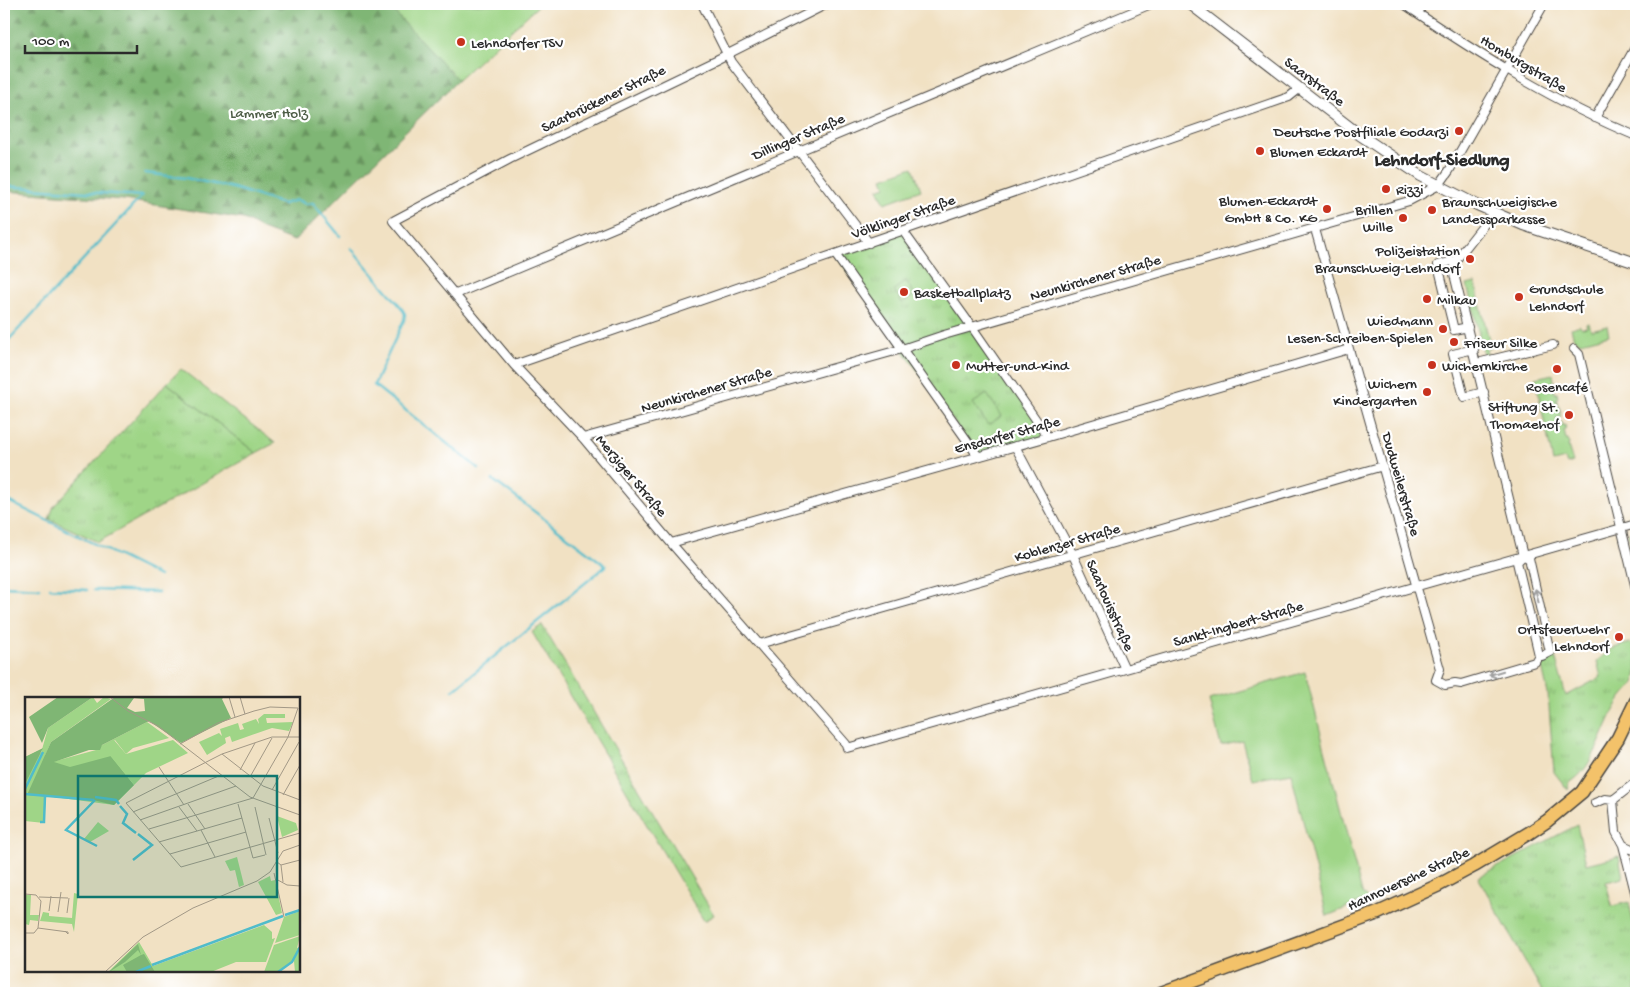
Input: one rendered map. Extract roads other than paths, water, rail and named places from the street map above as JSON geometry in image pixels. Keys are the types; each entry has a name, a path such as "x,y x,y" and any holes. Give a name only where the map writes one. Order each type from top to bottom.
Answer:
{"main road":[{"name":"Hannoversche Straße","path":"1161,993 1378,913 1439,885 1497,852 1547,821 1582,792 1618,738 1636,704"}],"street":[{"path":"702,4 731,62 869,243"},
{"name":"Saarbrückener Straße","path":"393,222 510,159 827,4"},
{"name":"Dillinger Straße","path":"456,294 1151,4"},
{"name":"Saarstraße","path":"1190,4 1299,89 1391,157 1425,178 1493,212"},
{"name":"Homburgstraße","path":"1404,4 1507,70 1569,106 1636,136"},
{"path":"1418,13 1423,4"},
{"path":"1439,185 1544,4"},
{"path":"1595,118 1636,46"},
{"name":"Völklinger Straße","path":"514,364 1288,97 1299,89"},
{"name":"Neunkirchener Straße","path":"583,438 1409,202 1439,185"},
{"path":"1523,556 1474,349 1454,274 1456,260 1493,212 1530,227 1636,263"},
{"name":"Merziger Straße","path":"393,222 514,364 583,438 671,543 846,744 847,748"},
{"name":"Dudweilerstraße","path":"1315,229 1440,669 1436,680 1445,685 1461,684 1535,662 1539,655"},
{"path":"903,231 972,326 1048,437"},
{"path":"835,254 978,456"},
{"path":"1456,260 1438,265 1454,330 1468,327"},
{"path":"1477,364 1553,345"},
{"name":"Ensdorfer Straße","path":"671,543 1048,437 1349,349"},
{"path":"1474,349 1453,354 1464,396 1484,392"},
{"path":"1574,349 1579,354 1636,589"},
{"name":"Saarlouisstraße","path":"1015,446 1073,555 1126,669"},
{"name":"Koblenzer Straße","path":"759,644 1382,466"},
{"name":"Sankt-Ingbert-Straße","path":"847,748 1636,524"},
{"path":"1523,556 1529,558 1550,652 1548,654 1539,655 1517,562 1523,556"},
{"path":"1595,803 1605,799 1613,800 1636,782"},
{"path":"1613,800 1616,832 1623,845 1634,878 1636,896"},
{"path":"1623,845 1636,852"}],"waterway":[{"path":"145,173 186,178 233,188 283,204 297,200 306,204 313,203 340,236"},
{"path":"4,186 142,196"},
{"path":"4,345 142,196"},
{"path":"351,248 405,314 374,385 479,469"},
{"path":"453,690 606,566 493,480"},
{"path":"4,499 159,576"},
{"path":"4,586 40,588"},
{"path":"50,588 87,590"},
{"path":"94,590 158,592"}],"place":[{"name":"Lehndorfer TSV","path":"461,42"},
{"name":"Deutsche Postfiliale Godarzi","path":"1459,131"},
{"name":"Blumen Eckardt","path":"1260,151"},
{"name":"Rizzi","path":"1386,189"},
{"name":"Blumen-Eckardt GmbH & Co. KG","path":"1327,209"},
{"name":"Braunschweigische Landessparkasse","path":"1432,210"},
{"name":"Brillen Wille","path":"1403,218"},
{"name":"Polizeistation Braunschweig-Lehndorf","path":"1470,259"},
{"name":"Basketballplatz","path":"904,292"},
{"name":"Grundschule Lehndorf","path":"1519,297"},
{"name":"Milkau","path":"1427,299"},
{"name":"Wiedmann Lesen-Schreiben-Spielen","path":"1443,329"},
{"name":"Friseur Silke","path":"1454,342"},
{"name":"Mutter-und-Kind","path":"956,365"},
{"name":"Wichernkirche","path":"1432,365"},
{"name":"Rosencafé","path":"1557,369"},
{"name":"Wichern Kindergarten","path":"1427,392"},
{"name":"Stiftung St. Thomaehof","path":"1569,415"},
{"name":"Ortsfeuerwehr Lehndorf","path":"1619,637"}],"district":[{"name":"Lehndorf-Siedlung","path":"1442,159"}],"park label":[{"name":"Lammer Holz","path":"269,112"}]}
